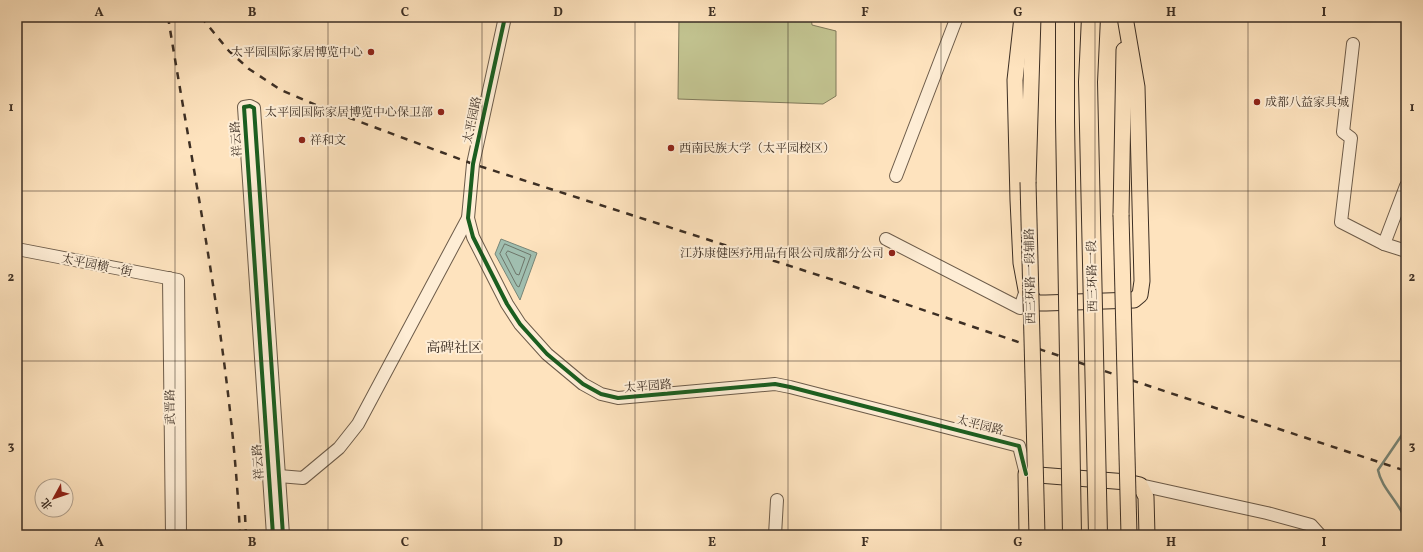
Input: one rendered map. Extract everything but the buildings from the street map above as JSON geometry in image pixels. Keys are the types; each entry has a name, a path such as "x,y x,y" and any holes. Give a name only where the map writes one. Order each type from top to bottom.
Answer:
{"highway":[{"name":"西三环路一段","path":"1065,17 1065,121 1072,535"},
{"name":"西三环路一段","path":"1091,17 1088,98 1098,535"}],"main road":[{"path":"1022,17 1015,88 1018,208 1021,263 1026,290 1036,303 1134,300 1140,295 1142,280 1137,87 1125,17"},
{"name":"西三环路一段辅路","path":"1033,17 1028,182 1037,535"},
{"path":"1125,17 1121,215 1129,535"},
{"path":"1027,535 1026,474 1128,482 1140,486 1146,497 1146,535"}],"street":[{"name":"太平园路","path":"505,17 473,164 468,218 474,236 507,304 520,324 547,354 583,384 601,394 618,398 775,384 1019,446 1026,474"},
{"path":"896,176 957,17"},
{"path":"1353,44 1343,132 1352,138 1341,222 1384,244 1406,250"},
{"name":"祥云路","path":"273,535 244,108 250,106 254,108 282,535"},
{"path":"1384,244 1406,186"},
{"path":"279,476 303,478 339,448 358,424 468,218"},
{"path":"886,239 1020,308 1026,290"},
{"name":"太平园横一街","path":"17,249 173,279"},
{"name":"武晋路","path":"172,535 173,279"},
{"name":"武晋路","path":"173,279 180,535"},
{"path":"1140,486 1267,513 1311,525 1320,535"},
{"path":"775,535 777,500"}],"green space":[{"path":"679,17 811,17 812,25 836,31 836,96 823,104 678,99"}],"water":[{"path":"501,239 537,253 520,300 495,254"}],"waterway":[{"path":"1406,429 1378,470 1380,478 1401,511 1406,526"}],"railway":[{"path":"168,17 212,275 229,405 236,470 240,535"},
{"path":"201,17 229,51 249,69 281,90 323,108 473,164 849,285 1406,471"},
{"path":"245,515 246,535"}],"cycle path":[{"path":"505,17 473,164 468,218 473,237 507,304 520,324 547,354 583,384 601,394 618,398 775,384 790,387 1019,446 1026,474"},
{"path":"273,535 244,107 250,106 254,108 283,535"}],"place":[{"name":"太平园国际家居博览中心","path":"371,52"},
{"name":"成都八益家具城","path":"1257,102"},
{"name":"太平园国际家居博览中心保卫部","path":"441,112"},
{"name":"祥和文","path":"302,140"},
{"name":"西南民族大学（太平园校区）","path":"671,148"},
{"name":"江苏康健医疗用品有限公司成都分公司","path":"892,253"}],"district":[{"name":"高碑社区","path":"454,347"}]}
